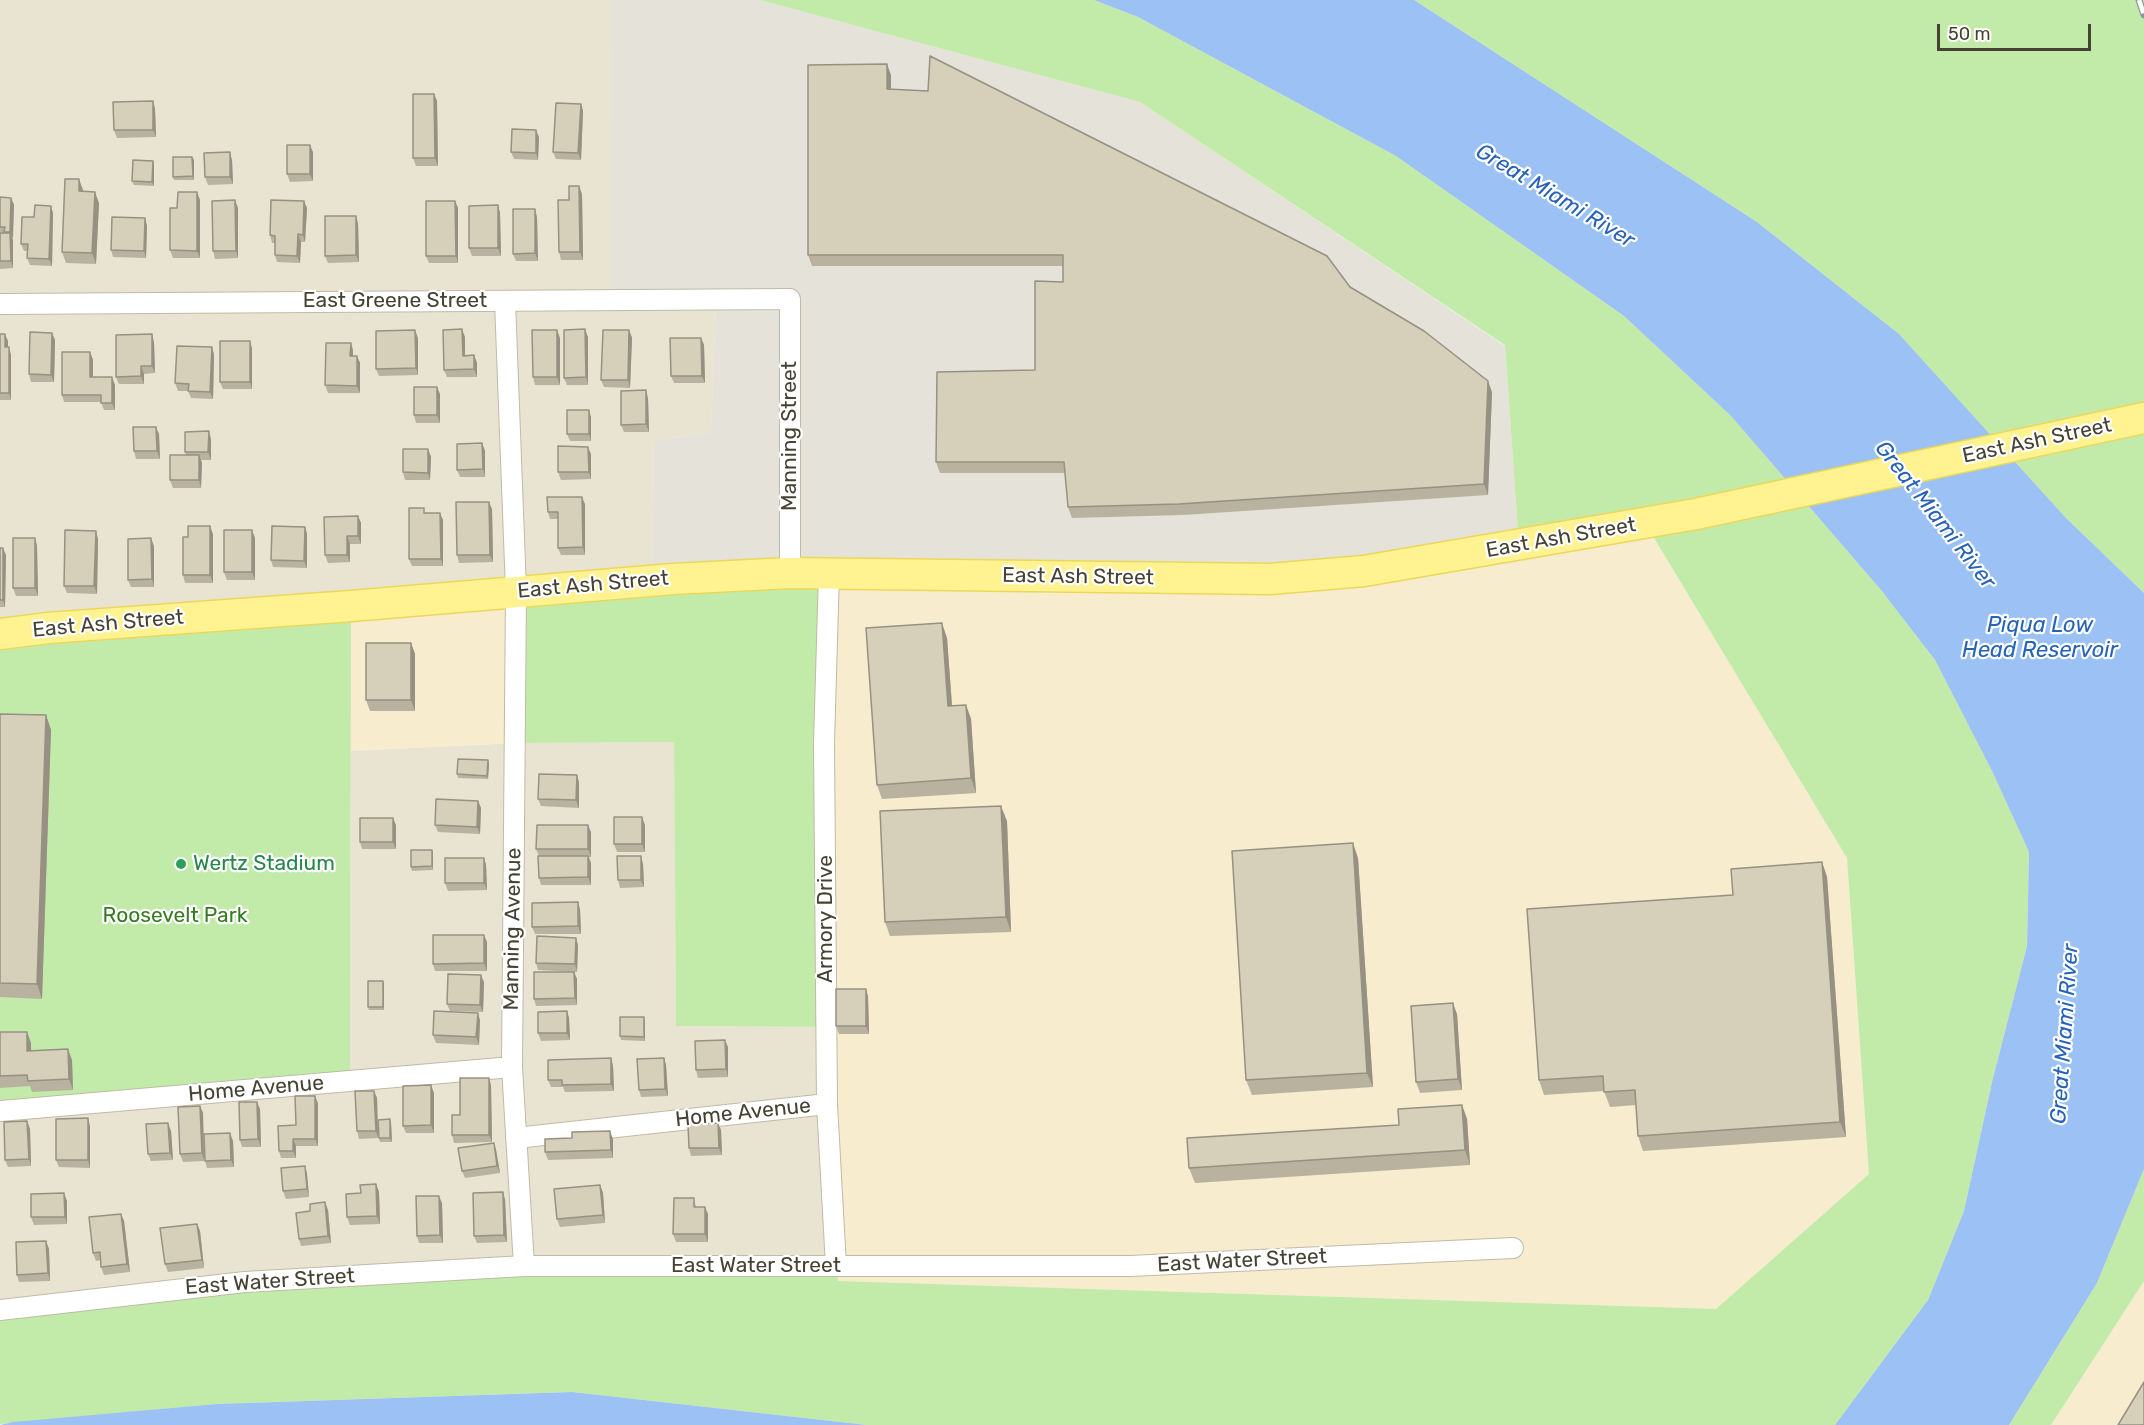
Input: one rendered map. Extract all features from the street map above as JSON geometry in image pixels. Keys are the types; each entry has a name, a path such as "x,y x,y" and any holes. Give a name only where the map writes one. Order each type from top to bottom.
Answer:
{"main road":[{"name":"East Ash Street","path":"0,634 48,628 351,606 516,591 790,573 1270,579 1364,571 1696,514 2144,418"}],"street":[{"name":"East Greene Street","path":"0,304 790,299"},
{"name":"Manning Street","path":"790,299 790,573"},
{"name":"Manning Avenue","path":"506,301 516,591 512,1067 524,1266"},
{"name":"Armory Drive","path":"829,573 825,743 827,1104 836,1266"},
{"name":"Home Avenue","path":"0,1112 512,1067"},
{"name":"Home Avenue","path":"516,1138 827,1104"},
{"name":"East Water Street","path":"0,1310 246,1282 524,1266 1130,1266 1513,1248"}],"shaded area":[{"path":"0,0 610,0 612,300 716,299 711,433 654,440 652,580 0,634"},
{"path":"610,0 760,0 1140,102 1505,346 1519,545 1364,571 652,580 654,440 711,433 716,300 611,300"},
{"path":"1645,523 1847,858 1869,1174 1716,1309 837,1281 827,1104 829,573"},
{"path":"516,591 515,743 351,751 351,606"},
{"path":"674,742 676,1026 827,1027 836,1266 0,1310 0,1111 350,1081 351,751 515,743"},
{"path":"2144,1281 2144,1425 2051,1425"}],"green space":[{"path":"760,0 1094,0 1138,17 1396,156 1624,316 1731,416 1881,590 1935,660 1992,771 2029,852 2027,946 1992,1082 1964,1211 1928,1300 1835,1425 867,1425 572,1392 217,1404 0,1424 0,1310 246,1282 836,1266 838,1281 1716,1309 1869,1174 1847,858 1645,523 1519,545 1505,345 1140,102"},
{"path":"1414,0 2144,0 2144,593 2066,518 1899,334 1757,222"},
{"path":"829,573 827,1027 676,1026 674,742 515,743 516,591"},
{"name":"Roosevelt Park","path":"351,606 350,1081 0,1111 0,634"},
{"path":"2144,1169 2144,1281 2051,1425 2009,1425 2097,1283"}],"water":[{"name":"Piqua Low Head Reservoir","path":"1094,0 1414,0 1757,222 1899,334 2066,518 2144,593 2144,1169 2097,1283 2009,1425 1835,1425 1928,1300 1964,1211 1992,1082 2027,946 2029,852 1992,771 1935,660 1881,590 1731,416 1624,316 1396,156 1138,17"},
{"path":"572,1392 867,1425 0,1425 217,1404"}],"building":[{"path":"930,56 1327,256 1350,287 1424,331 1488,381 1484,484 1179,504 1068,507 1064,462 936,462 937,372 1035,370 1035,281 1063,282 1063,255 808,255 808,65 887,64 887,89 928,91"},
{"path":"413,94 434,94 435,158 413,158"},
{"path":"153,101 153,130 114,130 113,102"},
{"path":"556,103 581,104 578,153 553,152"},
{"path":"512,129 536,130 536,153 511,152"},
{"path":"287,145 310,145 310,174 287,174"},
{"path":"230,152 230,177 205,177 204,153"},
{"path":"173,157 192,157 193,176 173,177"},
{"path":"133,160 153,161 152,182 132,181"},
{"path":"65,179 79,179 79,191 95,192 92,253 62,252"},
{"path":"569,186 579,186 580,252 559,252 558,200 569,200"},
{"path":"178,192 197,192 197,251 170,250 170,208 177,208"},
{"path":"0,197 11,198 10,232 4,232 5,227 0,227"},
{"path":"235,200 236,251 213,251 212,201"},
{"path":"271,200 304,201 303,235 298,234 297,256 275,255 275,236 270,235"},
{"path":"426,201 455,201 456,256 426,256"},
{"path":"35,205 51,206 49,259 27,258 28,244 21,244 22,217 34,217"},
{"path":"498,205 498,248 469,248 469,206"},
{"path":"513,209 535,209 535,253 513,254"},
{"path":"325,216 356,216 356,255 325,256"},
{"path":"112,217 145,218 144,251 111,250"},
{"path":"0,233 10,233 11,261 0,261"},
{"path":"462,329 463,356 474,355 474,369 444,370 443,330"},
{"path":"585,329 586,377 564,378 564,330"},
{"path":"415,330 416,368 376,369 376,331"},
{"path":"532,330 557,330 557,377 533,377"},
{"path":"603,330 629,330 628,380 601,380"},
{"path":"30,332 52,333 51,375 29,374"},
{"path":"0,334 5,334 5,347 9,347 9,393 0,393"},
{"path":"152,334 152,366 141,366 141,376 116,377 116,335"},
{"path":"670,338 701,338 702,376 671,376"},
{"path":"220,341 250,341 250,382 220,382"},
{"path":"326,343 351,343 350,356 357,356 357,386 325,385"},
{"path":"177,346 212,347 210,392 188,391 189,384 175,383"},
{"path":"62,352 90,352 90,377 112,377 112,403 101,403 101,395 62,395"},
{"path":"414,387 437,387 437,415 414,415"},
{"path":"646,390 646,424 621,425 621,391"},
{"path":"567,410 589,410 589,434 567,434"},
{"path":"133,427 156,427 157,451 134,451"},
{"path":"209,431 208,452 185,452 185,432"},
{"path":"482,443 483,469 457,470 457,444"},
{"path":"558,446 588,447 589,472 558,472"},
{"path":"403,449 428,449 428,473 403,472"},
{"path":"170,455 199,455 199,480 170,480"},
{"path":"547,497 582,497 583,547 558,548 558,512 548,512"},
{"path":"456,502 489,502 490,555 457,555"},
{"path":"409,508 424,508 424,513 440,513 441,559 409,559"},
{"path":"358,516 358,536 347,536 347,555 325,555 324,517"},
{"path":"188,526 210,526 210,575 183,575 183,537 188,537"},
{"path":"272,526 305,527 304,561 271,560"},
{"path":"65,530 96,531 94,586 64,586"},
{"path":"224,530 252,530 252,572 224,572"},
{"path":"13,538 35,538 35,588 13,588"},
{"path":"151,538 152,579 128,580 128,539"},
{"path":"0,548 3,548 3,600 0,600"},
{"path":"942,623 948,706 966,705 971,778 877,785 866,628"},
{"path":"366,643 411,643 411,700 366,700"},
{"path":"0,714 46,715 37,984 0,983"},
{"path":"458,759 488,760 487,776 457,774"},
{"path":"539,774 577,775 576,800 538,799"},
{"path":"436,799 478,801 477,827 435,825"},
{"path":"1001,806 1006,917 885,922 880,811"},
{"path":"614,817 642,817 642,844 614,844"},
{"path":"360,818 393,818 393,842 360,842"},
{"path":"537,825 588,825 588,849 536,849"},
{"path":"1353,843 1367,1073 1246,1080 1232,851"},
{"path":"411,850 432,850 432,866 411,867"},
{"path":"538,856 588,856 588,877 539,878"},
{"path":"617,856 641,856 641,880 618,880"},
{"path":"445,858 484,858 484,883 445,883"},
{"path":"1822,862 1840,1122 1638,1136 1635,1090 1604,1092 1603,1076 1539,1080 1527,909 1733,895 1731,869"},
{"path":"578,902 578,926 532,927 532,903"},
{"path":"433,935 484,935 484,963 433,964"},
{"path":"537,936 576,938 575,964 536,963"},
{"path":"534,972 574,972 575,998 534,999"},
{"path":"448,974 481,975 480,1005 447,1004"},
{"path":"368,981 383,981 383,1007 368,1007"},
{"path":"836,989 866,989 866,1026 836,1026"},
{"path":"1453,1003 1458,1079 1416,1082 1411,1006"},
{"path":"434,1011 478,1013 476,1037 433,1035"},
{"path":"567,1011 567,1033 538,1033 538,1012"},
{"path":"620,1017 644,1017 644,1037 620,1036"},
{"path":"0,1032 27,1032 27,1051 68,1049 69,1079 28,1081 27,1075 0,1076"},
{"path":"725,1040 726,1069 696,1070 695,1041"},
{"path":"611,1058 611,1084 562,1085 562,1080 548,1080 548,1060"},
{"path":"664,1058 665,1089 639,1090 637,1059"},
{"path":"460,1078 489,1078 489,1135 452,1135 452,1115 460,1115"},
{"path":"431,1085 431,1125 403,1126 403,1086"},
{"path":"355,1091 374,1091 376,1131 357,1131"},
{"path":"295,1096 315,1096 315,1139 293,1139 293,1151 279,1151 278,1126 296,1125"},
{"path":"239,1102 257,1102 258,1139 240,1140"},
{"path":"1462,1105 1465,1150 1189,1168 1187,1138 1399,1125 1398,1109"},
{"path":"200,1106 202,1153 180,1154 178,1107"},
{"path":"88,1118 88,1160 56,1160 56,1119"},
{"path":"390,1119 390,1138 379,1138 378,1120"},
{"path":"27,1121 29,1159 5,1160 4,1122"},
{"path":"168,1123 170,1153 148,1154 146,1124"},
{"path":"718,1123 719,1148 689,1148 688,1124"},
{"path":"610,1131 611,1150 545,1152 545,1139 572,1138 572,1132"},
{"path":"230,1133 231,1160 205,1161 204,1134"},
{"path":"494,1143 497,1166 462,1171 458,1148"},
{"path":"305,1166 307,1189 283,1191 281,1168"},
{"path":"376,1184 377,1216 347,1217 346,1194 361,1193 360,1185"},
{"path":"600,1185 603,1215 557,1219 554,1189"},
{"path":"503,1192 504,1235 474,1236 473,1193"},
{"path":"64,1193 65,1217 31,1217 31,1194"},
{"path":"416,1196 439,1196 440,1235 417,1236"},
{"path":"674,1198 694,1198 694,1207 705,1207 705,1234 673,1234"},
{"path":"325,1202 328,1236 299,1239 296,1213 310,1211 310,1204"},
{"path":"121,1214 127,1264 101,1267 100,1252 93,1253 89,1217"},
{"path":"197,1224 202,1260 165,1264 160,1228"},
{"path":"46,1241 48,1273 17,1275 16,1242"},
{"path":"2144,1382 2144,1425 2118,1425"}],"railway":[{"path":"2139,0 2144,15"}],"place":[{"name":"Wertz Stadium","path":"181,864"}],"water label":[{"name":"Great Miami River","path":"1555,196"},
{"name":"Great Miami River","path":"1935,515"},
{"name":"Great Miami River","path":"2065,1034"}]}
